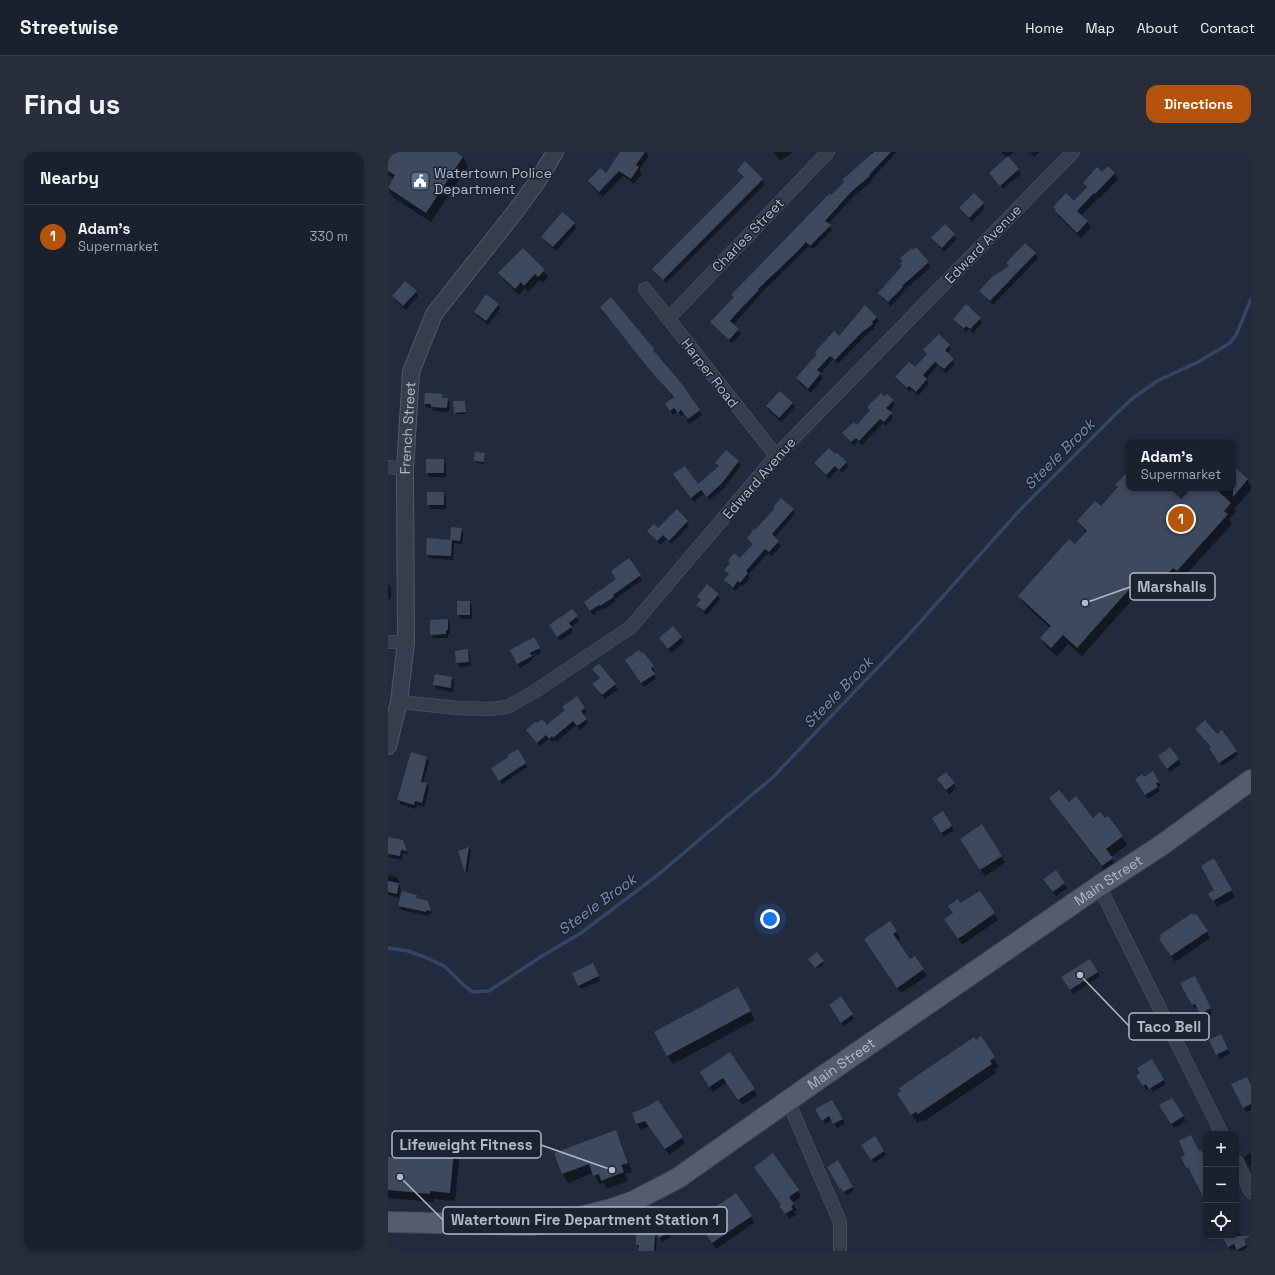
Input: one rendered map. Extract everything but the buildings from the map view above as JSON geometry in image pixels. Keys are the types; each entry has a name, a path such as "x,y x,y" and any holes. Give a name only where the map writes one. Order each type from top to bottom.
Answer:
{"main road":[{"name":"Main Street","path":"388,1222 531,1225 572,1220 612,1209 634,1201 678,1178 1099,886 1162,845 1251,780"}],"street":[{"name":"French Street","path":"388,746 399,702 406,642 405,469 411,372 434,314 515,212 537,182 555,152"},
{"name":"Charles Street","path":"668,319 828,152"},
{"name":"Edward Avenue","path":"399,702 458,708 489,709 507,707 534,692 631,627 776,456 1073,152"},
{"name":"Harper Road","path":"645,289 776,456"},
{"path":"388,467 405,469"},
{"path":"388,642 406,642"},
{"path":"1099,886 1221,1131"},
{"path":"788,1101 840,1222 840,1251"},
{"path":"1238,1167 1251,1192"}],"waterway":[{"name":"Steele Brook","path":"388,948 408,951 444,966 473,992 489,991 542,956 581,933 659,874 773,777 905,639 1019,511 1118,412 1133,398 1157,381 1198,362 1230,343 1236,335 1251,299"}],"place":[{"name":"Watertown Police Department","path":"420,181"},
{"name":"Adam's","path":"1181,519"},
{"name":"Marshalls","path":"1085,603"},
{"name":"Taco Bell","path":"1080,975"},
{"name":"Lifeweight Fitness","path":"612,1170"},
{"name":"Watertown Fire Department Station 1","path":"400,1177"}]}
